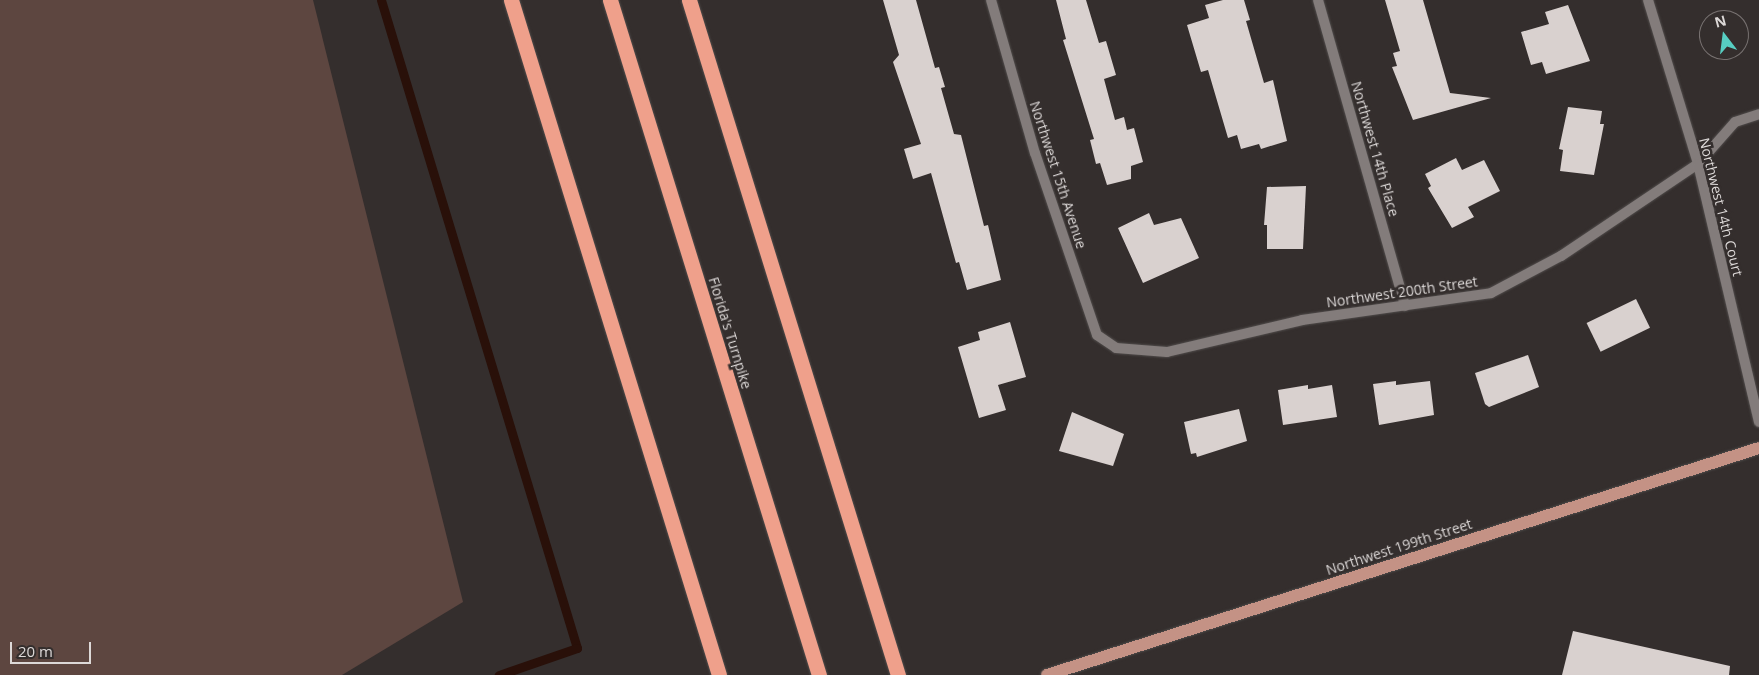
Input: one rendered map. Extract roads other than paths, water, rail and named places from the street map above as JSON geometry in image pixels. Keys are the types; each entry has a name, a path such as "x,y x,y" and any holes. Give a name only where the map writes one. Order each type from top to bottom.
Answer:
{"highway":[{"path":"511,0 719,675"},
{"name":"Florida's Turnpike","path":"610,0 819,675"},
{"path":"689,0 898,675"}],"main road":[{"name":"Northwest 199th Street","path":"1047,675 1759,448"}],"street":[{"name":"Northwest 15th Avenue","path":"991,0 1035,153 1097,335 1116,348"},
{"name":"Northwest 14th Place","path":"1318,0 1405,306"},
{"name":"Northwest 14th Court","path":"1648,0 1698,164 1759,422"},
{"name":"Northwest 200th Street","path":"1116,348 1167,352 1302,320 1490,293 1561,256 1698,164 1735,122 1759,114"}],"waterway":[{"path":"381,0 577,648 499,675"}]}
